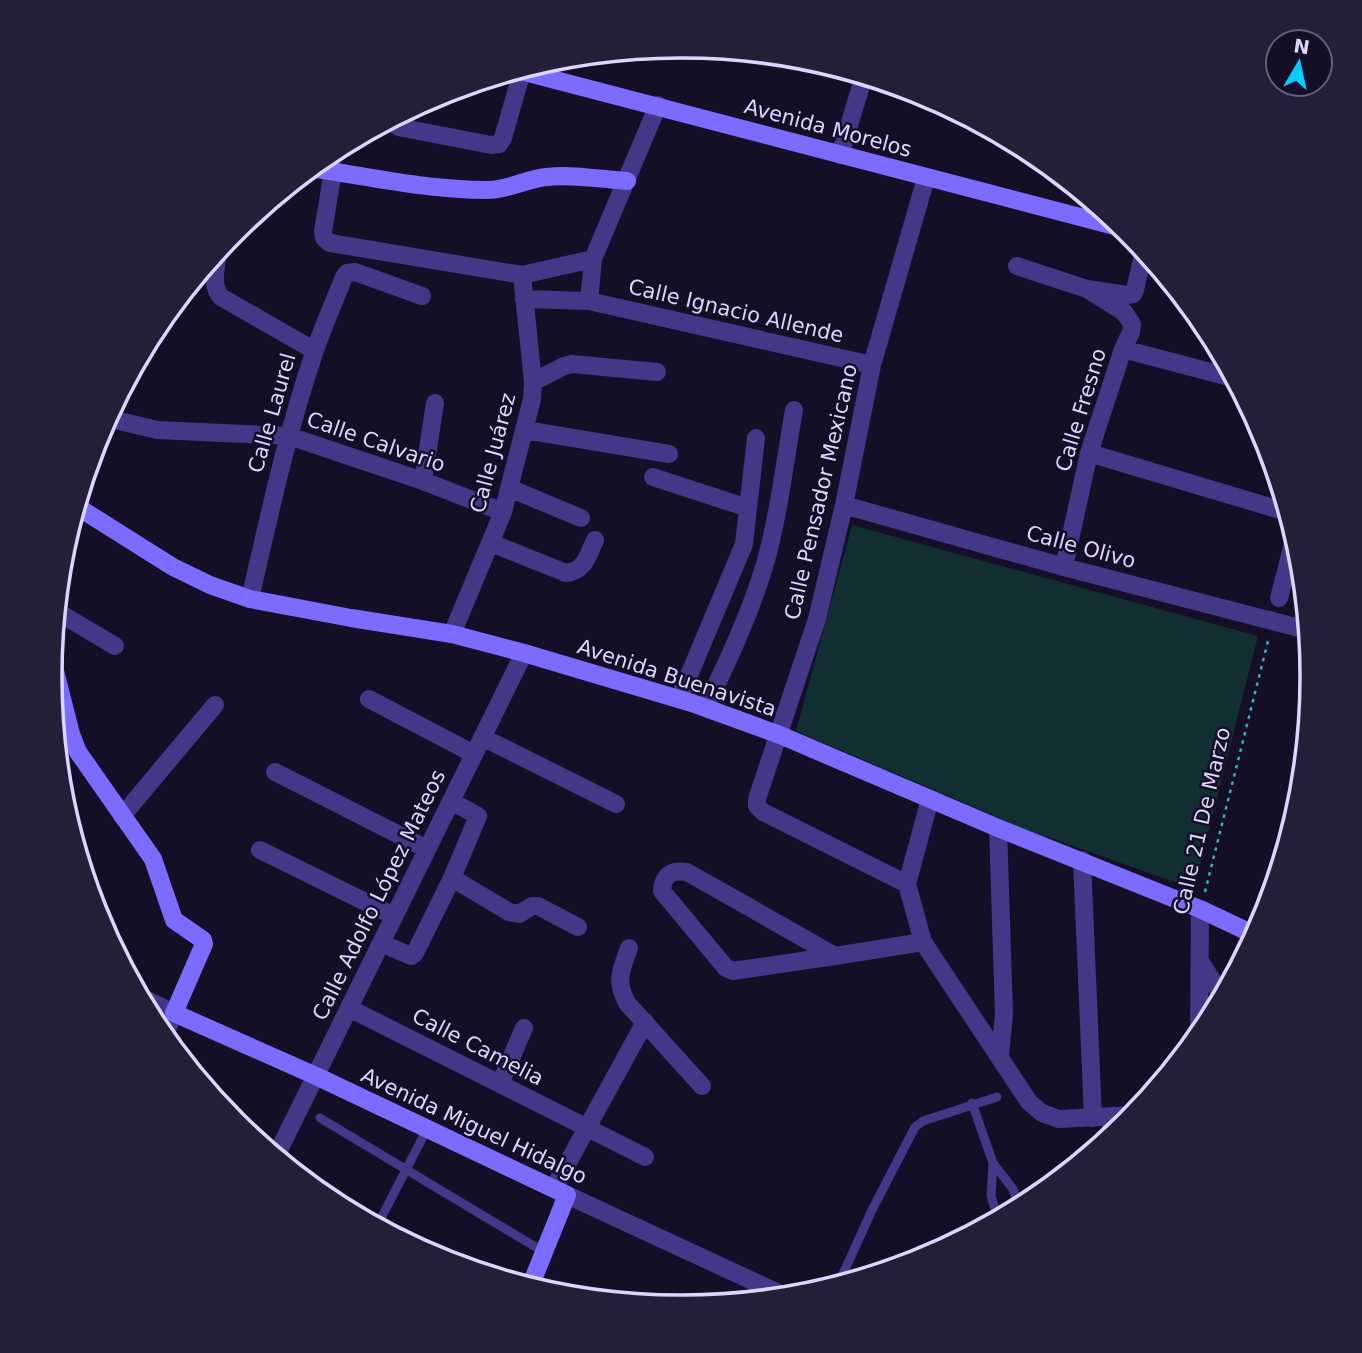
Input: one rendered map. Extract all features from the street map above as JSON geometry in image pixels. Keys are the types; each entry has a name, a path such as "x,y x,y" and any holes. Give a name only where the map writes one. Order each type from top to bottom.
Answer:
{"street":[{"name":"Avenida Morelos","path":"540,75 1102,223"},
{"path":"398,127 491,145 499,144 518,80"},
{"path":"840,155 861,85"},
{"path":"589,301 593,260 658,105"},
{"path":"326,170 413,183 488,190 502,189 543,177 627,181"},
{"path":"333,171 323,231 324,238 330,243 522,275 593,260"},
{"name":"Calle Pensador Mexicano","path":"907,884 763,812 757,806 757,799 817,619 844,505 872,365 926,178"},
{"path":"1017,266 1087,289 1133,294 1141,263"},
{"name":"Calle Laurel","path":"216,269 216,291 221,297 315,351 274,492 250,599"},
{"path":"315,351 347,272 355,272 422,296"},
{"name":"Calle Juárez","path":"452,634 503,512 525,430 533,382 522,275"},
{"name":"Calle Fresno","path":"1063,567 1089,453 1132,324 1125,312 1087,289"},
{"name":"Calle Ignacio Allende","path":"524,299 589,301 872,365"},
{"path":"1123,349 1221,375"},
{"path":"533,382 572,364 657,372"},
{"path":"423,481 435,403"},
{"path":"705,708 741,634 764,567 794,410"},
{"name":"Calle Calvario","path":"118,421 157,430 289,436 423,481 503,512"},
{"path":"525,430 669,454"},
{"path":"679,699 740,557 755,438"},
{"path":"1089,453 1277,509"},
{"path":"653,477 748,508"},
{"path":"509,488 581,518"},
{"name":"Calle Olivo","path":"844,505 1063,567 1297,627"},
{"name":"Avenida Buenavista","path":"84,511 173,567 210,585 250,599 452,634 679,699 780,735 998,828 1200,909 1245,930"},
{"path":"491,543 566,573 576,572 583,566 595,540"},
{"path":"1279,598 1288,559"},
{"path":"66,616 116,646"},
{"name":"Calle Adolfo López Mateos","path":"280,1148 524,653"},
{"path":"369,699 474,754"},
{"path":"63,702 74,743 153,859 174,920 203,940 204,944 169,1023"},
{"path":"122,816 215,705"},
{"path":"482,737 616,804"},
{"path":"275,772 427,849"},
{"path":"930,799 907,884 923,942 1029,1101 1042,1113 1059,1119 1117,1116"},
{"path":"381,943 406,955 415,953 452,878 478,816 451,801"},
{"path":"998,828 1004,1014 1000,1055"},
{"path":"260,850 394,916"},
{"path":"1082,860 1102,1117 1106,1126"},
{"path":"835,956 687,872 676,870 668,873 663,882 662,891 726,968 733,971 835,956 923,942"},
{"path":"452,878 509,912 519,914 532,906 538,906 578,927"},
{"name":"Calle 21 De Marzo","path":"1199,1013 1200,909"},
{"path":"629,948 619,978 620,989 627,1003 702,1086"},
{"path":"1200,961 1216,987"},
{"name":"Avenida Miguel Hidalgo","path":"158,1006 316,1076 769,1289"},
{"name":"Calle Camelia","path":"349,1008 645,1157"},
{"path":"534,1277 561,1192 587,1128 645,1022"},
{"path":"500,1084 524,1028"}],"lane":[{"path":"843,1273 915,1127 923,1121 972,1103 997,1097"},
{"path":"972,1103 993,1163 1013,1189 1015,1197"},
{"path":"320,1118 544,1252"},
{"path":"382,1217 427,1129"},
{"path":"993,1163 991,1196 995,1209"}],"path":[{"name":"Calle 21 De Marzo","path":"1200,909 1273,621"}],"green space":[{"path":"852,525 1258,636 1194,889 1025,829 796,731"}]}
